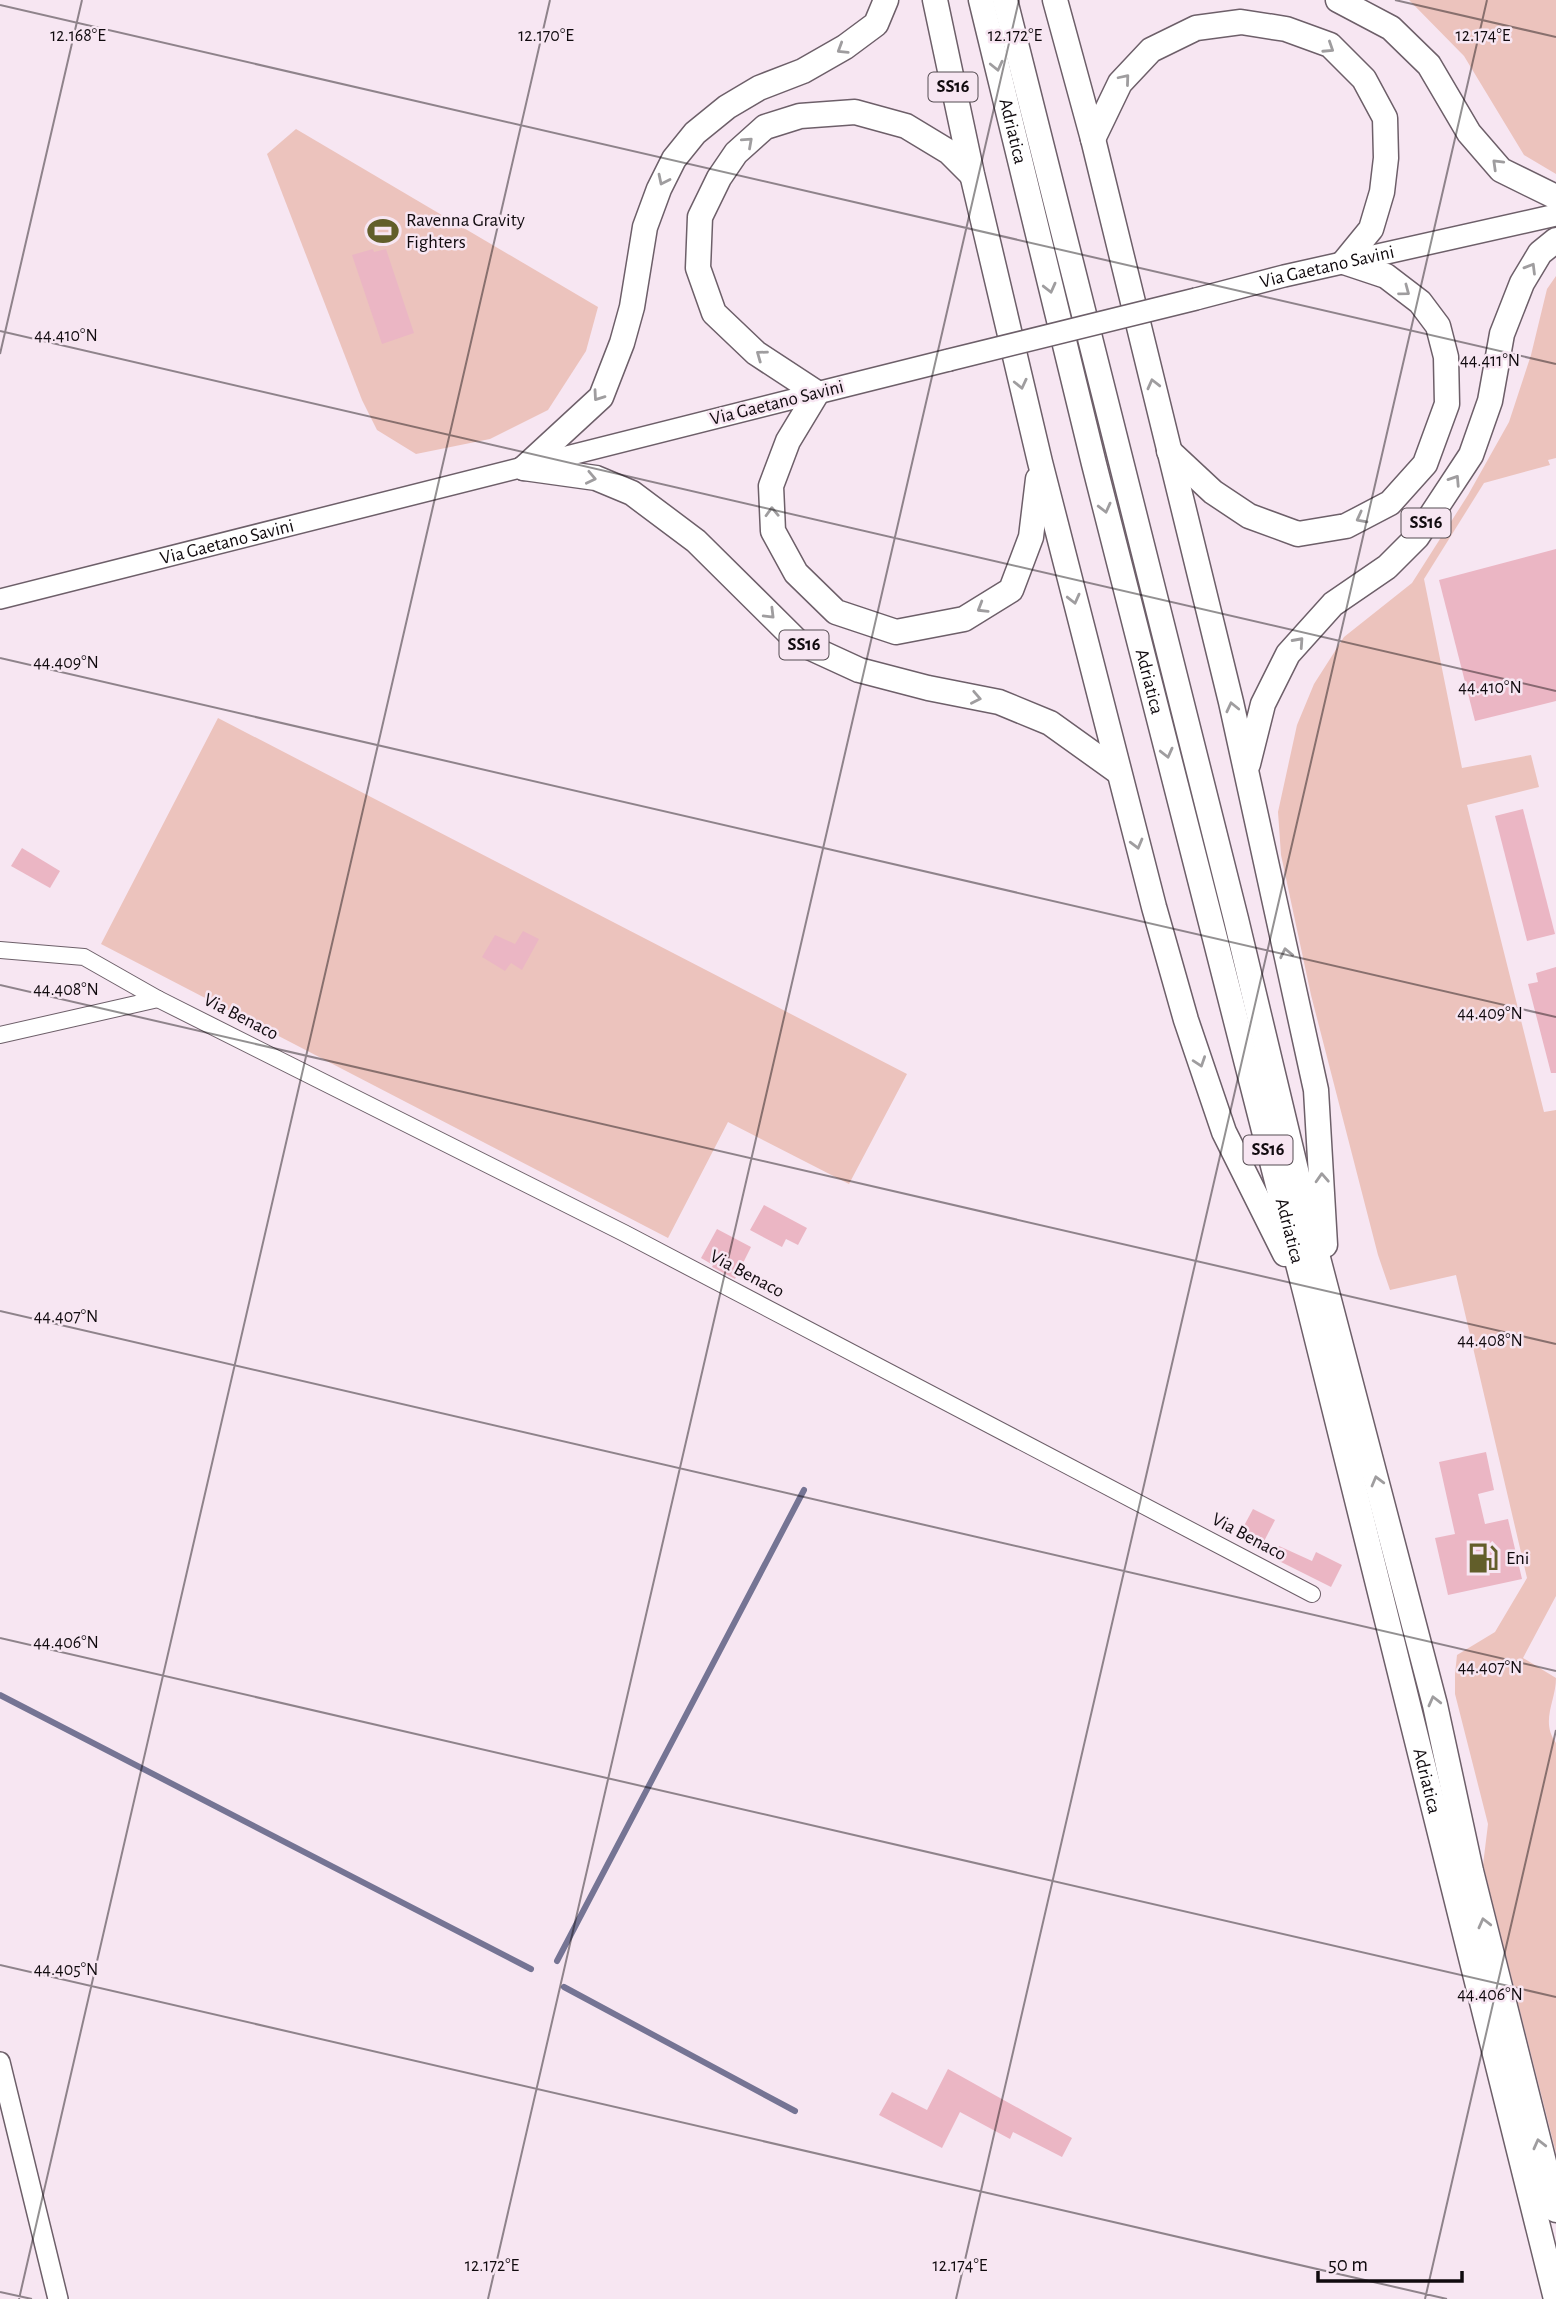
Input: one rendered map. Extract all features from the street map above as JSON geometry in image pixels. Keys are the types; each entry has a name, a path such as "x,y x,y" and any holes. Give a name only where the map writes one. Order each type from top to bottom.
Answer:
{"highway":[{"path":"524,468 601,397 632,307 645,227 674,159 695,133 727,107 759,88 803,71 845,47 876,24 886,0"},
{"name":"SS16","path":"934,0 1040,462 1117,771 1186,1020 1224,1132 1317,1297"},
{"name":"Adriatica","path":"981,0 1097,477 1317,1297 1435,1705 1471,1871 1556,2210"},
{"name":"Adriatica","path":"1005,0 1236,919 1291,1151 1317,1297 1556,2299"},
{"name":"SS16","path":"1055,0 1093,139 1246,772 1316,1090 1317,1297"},
{"path":"1338,0 1391,28 1429,65 1469,133 1501,170 1556,197"},
{"path":"1093,139 1120,83 1151,50 1196,29 1241,22 1286,29 1331,45 1364,79 1385,118 1386,158 1382,192 1371,229 1344,262"},
{"path":"817,393 756,353 714,313 698,268 700,217 719,178 736,153 765,127 800,116 855,113 906,125 949,152 972,174"},
{"name":"SS16","path":"1246,772 1263,704 1288,654 1333,604 1387,566 1417,537 1471,455 1490,401 1502,334 1517,296 1540,253 1556,240"},
{"name":"SS16","path":"1169,451 1213,492 1249,516 1298,534 1346,526 1390,503 1424,464 1429,452 1447,404 1446,357 1438,326 1420,302 1386,276 1344,262"},
{"name":"SS16","path":"817,393 789,441 771,486 773,531 796,573 836,612 896,632 964,619 1011,590 1031,537 1040,462"},
{"name":"SS16","path":"524,468 596,478 632,493 696,541 798,642 859,670 928,688 999,702 1050,723 1117,771"}],"main road":[{"name":"Via Gaetano Savini","path":"817,393 1344,262 1556,215"}],"street":[{"name":"Via Gaetano Savini","path":"0,599 817,393"},
{"name":"Via Benaco","path":"0,950 84,957 158,999 624,1233 1312,1594"},
{"path":"0,1035 158,999"},
{"path":"0,2062 58,2299"}],"shaded area":[{"path":"1409,0 1556,0 1556,174 1524,155 1464,56"},
{"name":"Ravenna Gravity Fighters","path":"296,129 598,307 586,351 548,410 490,439 416,454 377,430 362,400 267,154"},
{"path":"1556,276 1556,458 1548,460 1550,465 1484,483 1424,579 1462,768 1531,755 1539,787 1467,805 1544,1112 1556,1110 1556,1596 1523,1658 1556,1678 1549,1727 1556,1743 1556,2153 1483,1865 1488,1824 1455,1694 1457,1655 1495,1632 1527,1578 1456,1275 1390,1290 1378,1255 1311,995 1281,855 1278,812 1297,725 1314,684 1344,637 1412,583 1468,495 1509,422 1531,355 1547,289"},
{"path":"218,718 907,1074 849,1184 728,1122 668,1238 101,944"}],"building":[{"path":"373,249 374,252 386,249 414,333 382,344 352,255"},
{"path":"1556,549 1556,701 1475,721 1439,580"},
{"path":"1523,809 1555,934 1527,941 1495,816"},
{"path":"22,848 60,871 50,888 11,866"},
{"path":"523,931 539,939 522,970 511,963 505,971 482,957 495,935 515,944"},
{"path":"1556,967 1556,1073 1551,1073 1528,984 1538,982 1536,973"},
{"path":"764,1205 807,1228 798,1245 786,1239 782,1247 750,1230"},
{"path":"717,1229 751,1247 735,1279 701,1258"},
{"path":"1486,1452 1494,1490 1478,1494 1485,1524 1508,1519 1522,1579 1448,1595 1435,1538 1455,1534 1439,1462"},
{"path":"1253,1509 1275,1520 1260,1549 1238,1537"},
{"path":"1279,1546 1312,1561 1316,1552 1342,1565 1331,1587 1273,1558"},
{"path":"948,2069 1072,2138 1062,2157 1013,2132 1010,2139 960,2112 942,2148 879,2115 892,2092 927,2110"}],"waterway":[{"path":"557,1961 804,1490"},
{"path":"0,1695 531,1969"},
{"path":"564,1987 795,2111"}],"place":[{"name":"Ravenna Gravity Fighters","path":"383,231"},
{"name":"Eni","path":"1483,1558"}]}
